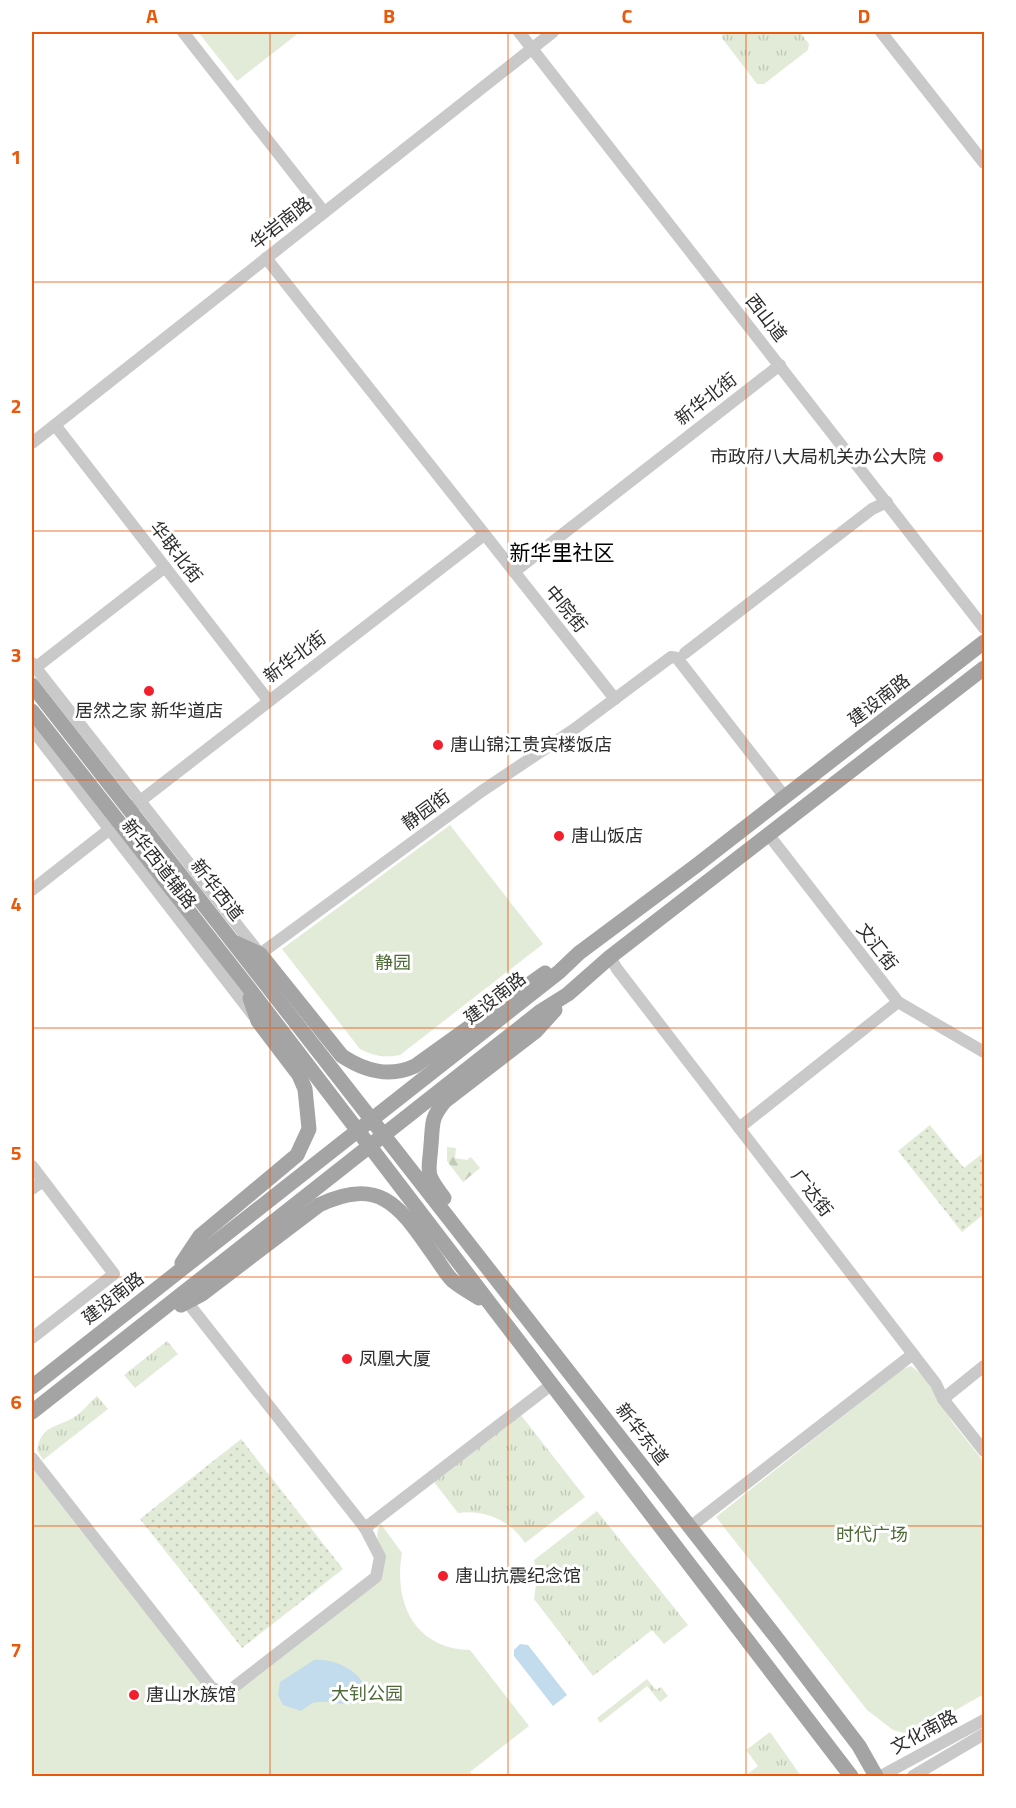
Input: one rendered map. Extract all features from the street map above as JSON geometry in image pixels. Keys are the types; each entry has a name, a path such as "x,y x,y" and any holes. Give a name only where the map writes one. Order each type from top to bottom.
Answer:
{"main road":[{"name":"建设南路","path":"32,1387 559,972 579,953 984,642"},
{"path":"488,1269 476,1241 429,1176 427,1164 432,1143 432,1124 436,1113 445,1101 536,1031 568,994 610,957 984,668"},
{"name":"新华西道","path":"32,685 135,805 233,942 371,1119"},
{"name":"新华西道","path":"32,711 114,826 245,983 356,1131"},
{"path":"233,942 260,954 342,1056 358,1066 391,1074 416,1066 528,983 579,953"},
{"path":"171,1278 200,1236 297,1155 304,1144 310,1120 305,1089 299,1075 258,1022 245,983"},
{"path":"32,1413 541,1011 568,994"},
{"name":"新华东道","path":"371,1119 859,1746 876,1776"},
{"path":"356,1131 851,1776"},
{"path":"159,1314 188,1303 319,1205 336,1197 354,1193 377,1197 401,1210 451,1279 491,1307"}],"street":[{"path":"183,32 324,212"},
{"name":"西山道","path":"519,32 984,628"},
{"name":"华岩南路","path":"32,443 553,32"},
{"path":"881,32 984,163"},
{"name":"中院街","path":"266,258 615,699"},
{"name":"新华北街","path":"514,572 780,365"},
{"name":"华联北街","path":"55,425 268,700"},
{"path":"685,653 872,509 887,502"},
{"name":"新华北街","path":"135,805 484,535"},
{"path":"33,666 165,567"},
{"path":"615,699 671,657 677,658 785,797"},
{"name":"新华西道辅路","path":"33,666 135,805 260,954"},
{"name":"静园街","path":"260,954 482,791 615,699"},
{"name":"新华西道辅路","path":"32,729 114,826 258,1022"},
{"path":"32,890 114,826"},
{"name":"文汇街","path":"768,834 898,1002 984,1052"},
{"name":"广达街","path":"610,957 936,1384 943,1399 984,1451"},
{"path":"739,1128 898,1002"},
{"path":"32,1166 114,1274 32,1338"},
{"path":"32,1189 43,1180"},
{"path":"32,1458 217,1692 230,1692 376,1577 380,1557 365,1528 188,1303"},
{"path":"690,1527 913,1354"},
{"path":"943,1399 984,1366"},
{"path":"365,1528 551,1385"},
{"name":"文化南路","path":"881,1776 984,1720"},
{"name":"文化南路","path":"912,1776 984,1734"}],"green space":[{"path":"198,32 300,32 237,81"},
{"path":"723,32 800,32 809,44 808,50 764,84 757,84 722,38"},
{"name":"静园","path":"450,825 543,944 400,1055 379,1056 360,1049 282,949"},
{"path":"930,1125 964,1168 984,1152 984,1214 962,1232 898,1151"},
{"path":"447,1147 456,1148 455,1158 467,1160 471,1157 480,1168 463,1182 447,1161"},
{"path":"167,1341 178,1354 135,1388 124,1375"},
{"name":"时代广场","path":"911,1366 923,1375 953,1423 984,1462 984,1694 912,1735 893,1730 867,1710 716,1517 902,1369"},
{"path":"97,1396 108,1409 43,1460 37,1450 43,1435 52,1427 76,1416"},
{"path":"520,1414 585,1497 525,1543 512,1528 496,1518 477,1513 458,1513 434,1482"},
{"path":"241,1439 343,1569 242,1648 140,1519"},
{"name":"大钊公园","path":"32,1468 209,1693 222,1699 380,1580 385,1562 377,1537 381,1524 402,1553 401,1589 412,1620 422,1632 435,1641 451,1648 470,1650 529,1726 470,1772 473,1776 32,1776"},
{"path":"597,1511 688,1625 664,1644 652,1630 593,1676 534,1599 537,1577 534,1560"},
{"path":"647,1679 656,1690 661,1687 668,1696 660,1702 647,1686 600,1723 597,1718"},
{"path":"770,1732 801,1776 745,1776 758,1766 746,1750"}],"water":[{"path":"520,1644 528,1645 567,1695 553,1706 514,1656 514,1650"},
{"path":"314,1660 337,1663 352,1671 358,1676 365,1689 361,1696 356,1701 345,1704 315,1702 301,1711 283,1705 278,1695 280,1682"}],"place":[{"name":"市政府八大局机关办公大院","path":"938,457"},
{"name":"居然之家 新华道店","path":"149,691"},
{"name":"唐山锦江贵宾楼饭店","path":"438,745"},
{"name":"唐山饭店","path":"559,836"},
{"name":"凤凰大厦","path":"347,1359"},
{"name":"唐山抗震纪念馆","path":"443,1576"},
{"name":"唐山水族馆","path":"134,1695"}],"district":[{"name":"新华里社区","path":"562,553"}]}
